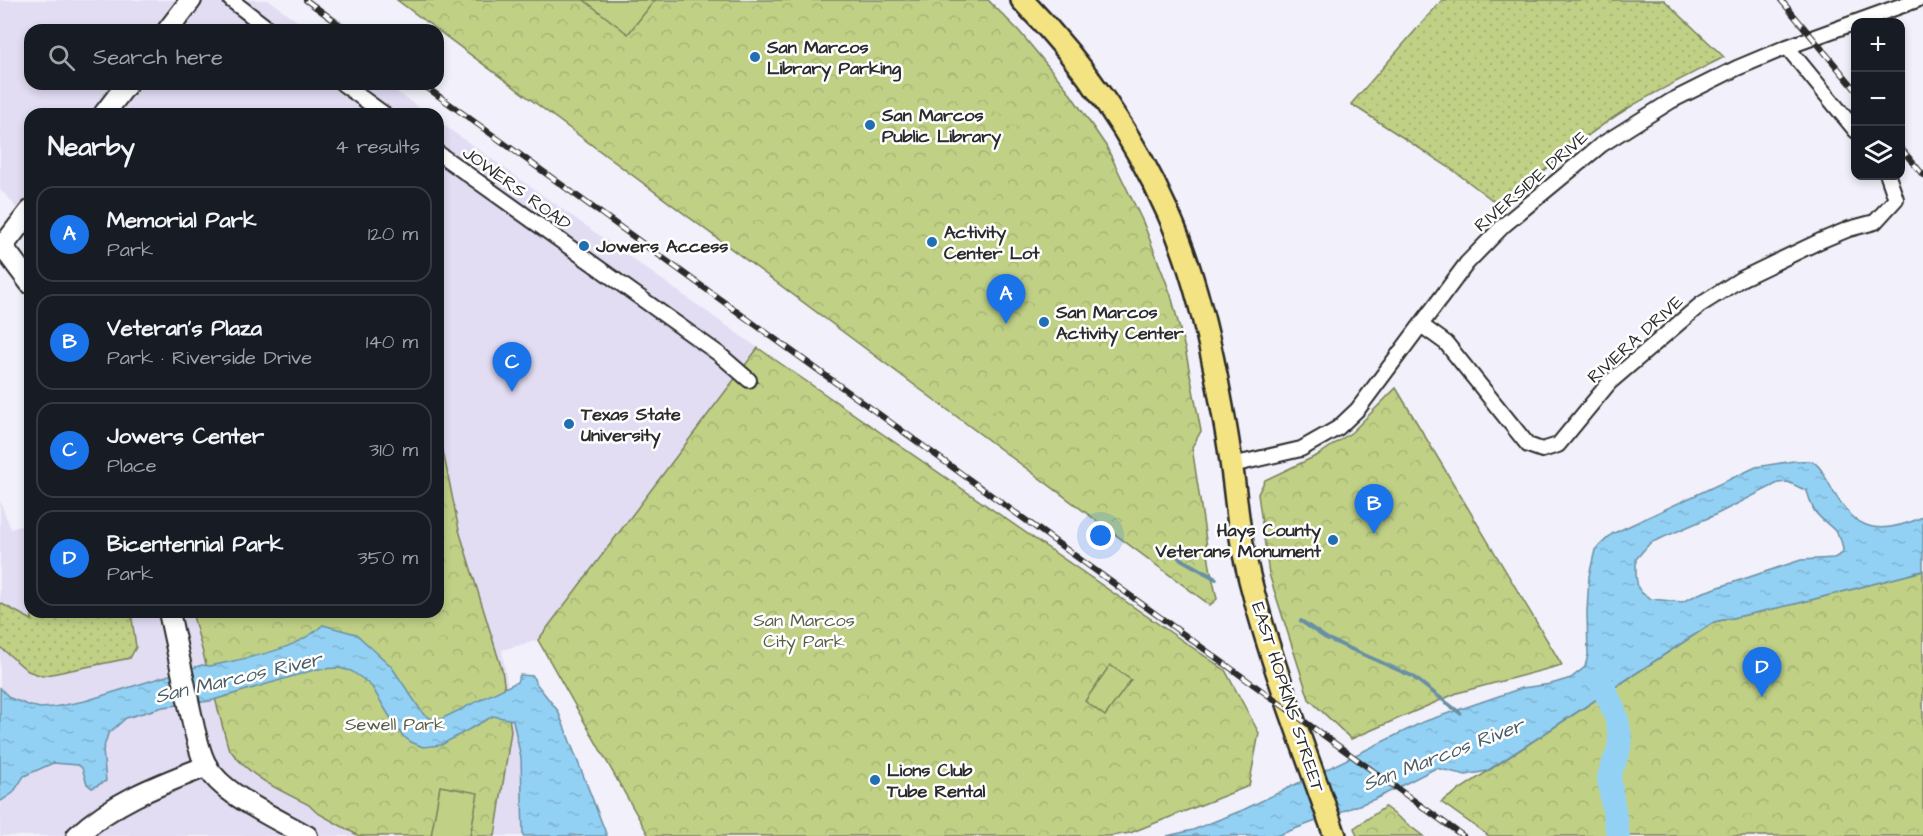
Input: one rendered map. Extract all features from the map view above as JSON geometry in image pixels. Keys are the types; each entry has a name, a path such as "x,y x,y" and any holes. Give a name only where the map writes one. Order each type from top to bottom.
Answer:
{"main road":[{"path":"173,24 191,0"},
{"name":"EAST HOPKINS STREET","path":"1022,0 1077,62 1110,108 1168,213 1189,269 1209,341 1232,465 1244,553 1262,628 1335,836"},
{"path":"109,108 122,90"},
{"path":"24,218 1,243 24,276"},
{"path":"170,618 194,728 207,766 220,783 241,798 307,836"},
{"path":"77,836 104,814 138,794 207,766"}],"street":[{"path":"231,0 262,24"},
{"name":"RIVERSIDE DRIVE","path":"1232,465 1301,449 1338,428 1358,409 1467,263 1503,225 1601,145 1671,101 1737,68 1787,47 1917,0"},
{"path":"1787,47 1852,126"},
{"path":"351,90 376,108"},
{"name":"JOWERS ROAD","path":"444,157 719,354 748,380"},
{"name":"RIVIERA DRIVE","path":"1421,325 1446,343 1528,445 1542,450 1558,445 1609,383 1700,305 1741,279 1820,241 1849,229 1875,222 1896,199 1889,180"}],"shaded area":[{"path":"0,0 268,0 302,24 24,24 24,90 394,90 420,108 24,108 24,221 11,200 0,190"},
{"name":"Texas State University","path":"444,125 758,348 538,640 502,650 521,758 523,836 0,836 0,501 11,529 24,525 24,618 444,618"}],"green space":[{"path":"397,0 988,0 1019,31 1067,89 1106,146 1143,222 1171,295 1186,353 1201,431 1192,447 1217,599 1210,605 444,35 444,24 429,24"},
{"path":"584,0 655,0 628,34"},
{"path":"1442,0 1664,0 1724,57 1653,94 1596,129 1503,208 1450,168 1351,104"},
{"name":"San Marcos City Park","path":"758,348 1225,670 1259,733 1249,786 1130,833 1110,836 649,836 538,640"},
{"path":"1396,388 1562,665 1457,693 1351,739 1309,699 1269,574 1258,494 1265,480 1318,455 1352,432"},
{"name":"Sewell Park","path":"444,456 459,530 502,670 511,731 495,836 359,836 264,781 245,766 228,747 194,618 444,618"},
{"path":"1923,571 1923,836 1489,836 1441,802 1714,622"},
{"path":"0,603 24,616 24,618 32,620 32,618 132,618 136,647 130,658 42,676 28,671 0,647"},
{"path":"1110,665 1131,680 1105,716 1085,701"},
{"path":"440,786 478,793 470,836 431,836"},
{"path":"1385,807 1423,836 1357,836 1354,828"}],"water":[{"name":"San Marcos River","path":"1794,461 1813,462 1820,468 1845,509 1865,525 1877,528 1890,527 1923,517 1923,571 1714,622 1487,771 1466,775 1436,768 1375,799 1276,836 1167,836 1193,830 1243,810 1423,722 1522,688 1551,684 1571,678 1585,667 1588,655 1589,576 1595,550 1612,534 1756,467","holes":["1788,482 1807,491 1814,510 1840,538 1843,553 1834,558 1801,560 1701,593 1682,602 1651,599 1638,588 1636,559 1650,543 1715,515 1778,483"]},
{"name":"San Marcos River","path":"323,625 356,634 391,666 424,715 437,721 517,682 520,675 533,676 535,682 558,711 607,836 523,836 521,758 513,720 493,716 441,745 423,747 403,736 372,687 351,671 339,668 317,669 210,701 163,707 126,718 108,734 103,750 106,781 92,788 87,784 82,768 78,765 53,763 24,776 13,793 0,800 0,688 10,698 40,708 85,701 202,665 210,666 270,652 298,642"}],"waterway":[{"path":"1179,558 1216,579"},
{"path":"1301,621 1326,638 1412,676 1460,713"},
{"path":"1600,681 1615,713 1619,730 1619,748 1609,779 1618,836"}],"railway":[{"path":"306,0 339,24"},
{"path":"1781,0 1851,84"},
{"path":"430,90 1463,836"},
{"path":"1905,153 1923,175"}],"place":[{"name":"San Marcos Library Parking","path":"755,57"},
{"name":"San Marcos Public Library","path":"870,125"},
{"name":"Activity Center Lot","path":"932,242"},
{"name":"Jowers Access","path":"584,246"},
{"name":"San Marcos Activity Center","path":"1044,322"},
{"name":"Memorial Park","path":"1006,324"},
{"name":"Jowers Center","path":"512,392"},
{"name":"Texas State University","path":"569,424"},
{"name":"Veteran's Plaza","path":"1374,534"},
{"name":"Hays County Veterans Monument","path":"1333,540"},
{"name":"Bicentennial Park","path":"1762,697"},
{"name":"Lions Club Tube Rental","path":"875,780"}]}
